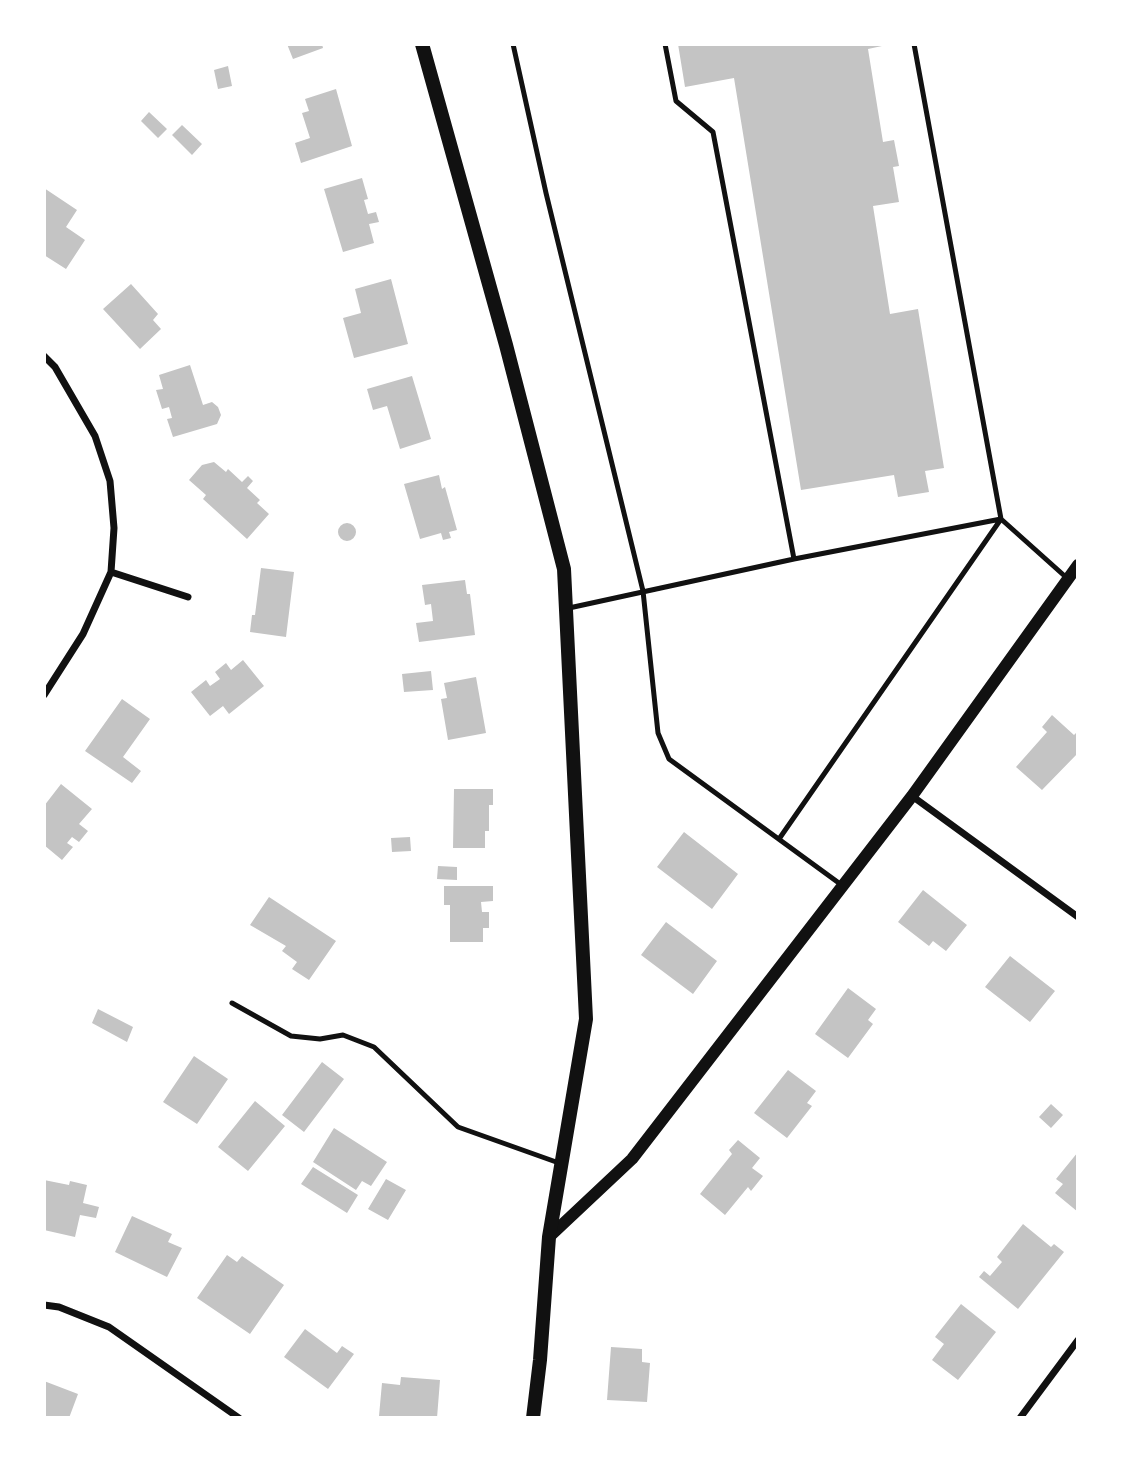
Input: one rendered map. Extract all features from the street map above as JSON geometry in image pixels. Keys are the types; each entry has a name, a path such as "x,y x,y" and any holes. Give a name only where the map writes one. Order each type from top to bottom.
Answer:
{"main road":[{"path":"422,44 506,345 564,569 586,1019 549,1237 533,1418"}],"street":[{"path":"44,356 55,367 95,436 110,481 114,528 111,572 83,634 44,695"},
{"path":"549,1237 632,1159 912,796 1078,565"},
{"path":"111,572 188,597"},
{"path":"912,796 1078,917"},
{"path":"44,1305 59,1307 109,1327 239,1418"},
{"path":"1020,1418 1078,1340"}],"lane":[{"path":"513,44 545,193 643,591 658,733 670,759 843,886"},
{"path":"665,44 676,101 713,132 794,559"},
{"path":"914,44 1001,519 1068,579"},
{"path":"566,609 794,559 1001,519"},
{"path":"779,839 1001,519"},
{"path":"232,1003 291,1036 320,1039 343,1035 374,1047 458,1127 562,1164"}],"building":[{"path":"287,44 322,44 323,48 293,59"},
{"path":"678,44 882,44 868,49 883,142 894,140 899,166 893,167 899,202 873,206 890,314 918,309 944,468 925,471 929,492 898,497 894,475 801,490 734,78 685,87"},
{"path":"228,66 232,86 218,89 214,70"},
{"path":"336,89 352,146 301,163 295,143 310,138 302,113 309,111 305,99"},
{"path":"149,112 167,129 158,138 141,121"},
{"path":"182,125 202,144 192,155 172,135"},
{"path":"362,178 368,199 364,200 368,214 376,212 379,222 369,224 374,243 343,252 324,189"},
{"path":"44,188 77,210 66,227 85,240 66,269 44,255"},
{"path":"391,279 408,344 354,358 343,318 361,313 355,289"},
{"path":"131,284 158,314 153,320 161,329 140,349 103,309"},
{"path":"190,365 203,405 212,402 221,415 217,424 173,437 167,419 172,418 169,407 162,409 156,390 163,389 159,375"},
{"path":"412,376 431,439 400,449 387,406 373,410 367,389"},
{"path":"214,462 226,472 228,469 242,482 248,476 253,481 247,488 260,500 257,503 269,514 247,539 203,499 206,495 189,480 202,465"},
{"path":"439,475 457,530 449,532 451,538 443,540 441,533 420,539 404,484"},
{"path":"347,523 353,526 356,532 353,538 347,541 341,538 338,532 341,526"},
{"path":"261,568 294,572 286,637 250,632"},
{"path":"465,580 467,594 470,594 475,635 419,642 416,623 433,621 431,604 425,605 422,585"},
{"path":"243,660 264,686 229,714 223,706 210,716 191,692 206,680 210,686 220,679 215,672 226,663 231,670"},
{"path":"431,671 433,690 404,692 402,674"},
{"path":"476,677 486,733 448,740 441,699 447,698 444,683"},
{"path":"122,699 150,719 123,757 141,771 132,783 85,751"},
{"path":"1052,715 1074,735 1078,731 1078,753 1042,790 1016,767 1047,732 1042,727"},
{"path":"61,784 92,809 79,824 88,831 79,842 72,837 67,843 73,847 62,860 44,845 44,806"},
{"path":"454,789 493,789 493,805 489,805 489,831 485,831 485,848 453,848"},
{"path":"684,832 738,874 712,909 657,867"},
{"path":"410,837 411,851 392,852 391,838"},
{"path":"438,866 457,867 457,880 437,879"},
{"path":"444,886 493,886 493,901 481,902 482,912 489,912 489,928 483,928 483,942 450,942 450,905 444,905"},
{"path":"923,890 967,925 946,951 933,941 929,946 898,922"},
{"path":"269,897 336,941 309,980 292,969 297,962 282,951 286,946 250,925"},
{"path":"666,922 717,961 693,994 641,955"},
{"path":"1010,956 1055,991 1030,1022 985,987"},
{"path":"848,988 876,1009 868,1020 873,1024 848,1058 815,1034"},
{"path":"98,1009 133,1027 127,1042 92,1023"},
{"path":"194,1056 228,1079 197,1124 163,1102"},
{"path":"322,1062 344,1079 304,1132 282,1115"},
{"path":"788,1070 816,1091 807,1103 812,1106 787,1138 754,1113"},
{"path":"255,1101 285,1126 248,1171 218,1147"},
{"path":"1051,1104 1063,1115 1051,1128 1039,1117"},
{"path":"334,1128 387,1162 371,1186 362,1181 356,1190 313,1162"},
{"path":"738,1140 760,1158 752,1168 763,1176 751,1191 748,1187 725,1215 700,1194 732,1154 729,1150"},
{"path":"1078,1152 1078,1212 1055,1193 1063,1184 1056,1179"},
{"path":"313,1167 358,1195 347,1213 301,1184"},
{"path":"386,1179 406,1190 388,1220 368,1209"},
{"path":"44,1180 87,1185 83,1203 99,1207 96,1218 80,1215 75,1237 44,1230"},
{"path":"132,1216 172,1234 168,1242 182,1248 167,1277 115,1252"},
{"path":"1023,1224 1051,1247 1054,1244 1064,1252 1018,1309 979,1277 984,1271 990,1276 1002,1262 997,1257"},
{"path":"227,1255 237,1262 242,1256 284,1285 250,1334 197,1298"},
{"path":"961,1304 996,1332 958,1380 932,1360 944,1344 935,1337"},
{"path":"305,1329 337,1353 342,1346 354,1354 328,1389 284,1357"},
{"path":"611,1347 642,1349 642,1362 650,1363 647,1402 607,1400"},
{"path":"401,1377 440,1380 437,1418 379,1416 382,1383 400,1385"},
{"path":"44,1381 78,1394 69,1418 44,1418"}]}
